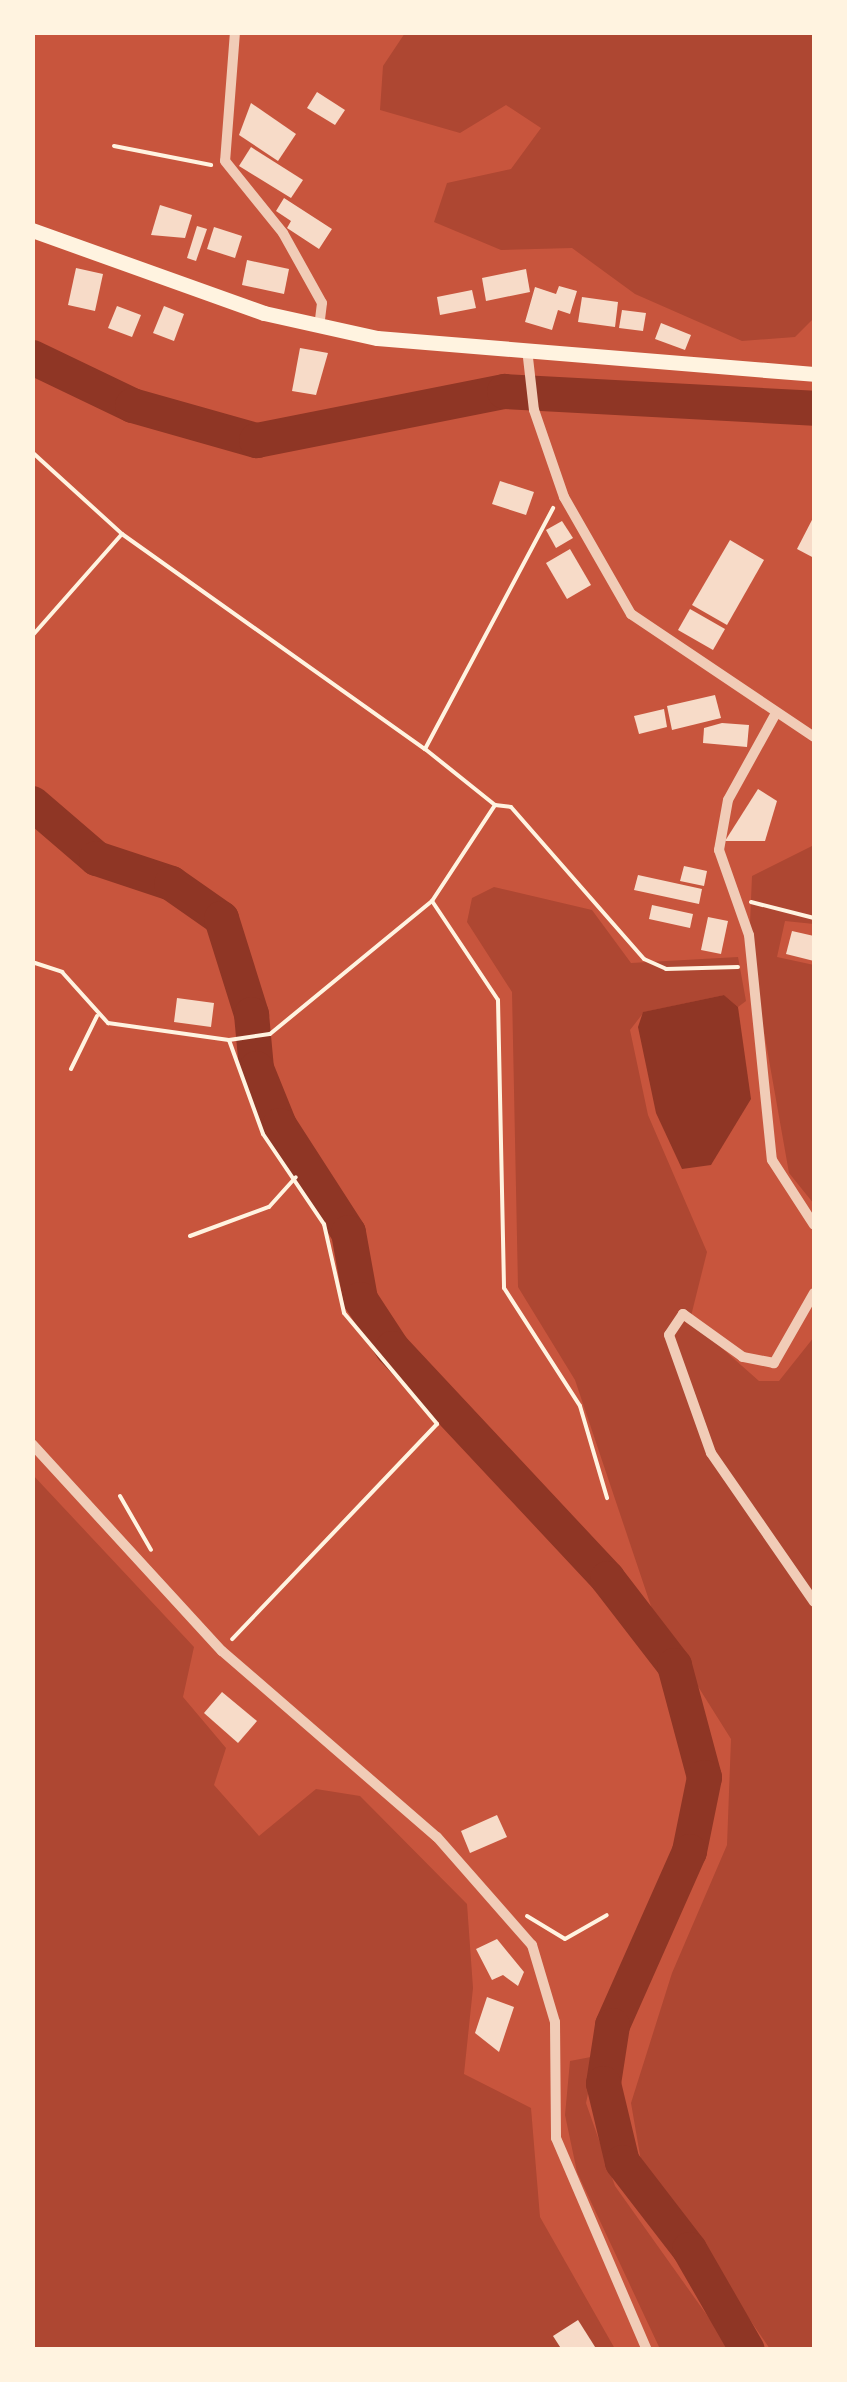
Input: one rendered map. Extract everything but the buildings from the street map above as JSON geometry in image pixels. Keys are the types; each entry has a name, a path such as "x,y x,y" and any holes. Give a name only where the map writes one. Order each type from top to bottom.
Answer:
{"main road":[{"path":"32,230 319,327 814,374"}],"street":[{"path":"235,32 225,161 283,233 322,303 319,327"},
{"path":"527,349 526,378 564,497 645,629 814,738"},
{"path":"776,712 719,827 742,900 772,1160 814,1225"},
{"path":"814,1293 774,1364 743,1358 684,1314 669,1335 711,1453 814,1602"},
{"path":"32,1444 222,1652 394,1796 509,1915 548,1984 556,2138 571,2184 647,2350"}],"path":[{"path":"114,146 207,166 225,161"},
{"path":"32,452 122,534 425,749 495,805 511,806 644,959 666,969 749,967"},
{"path":"425,749 544,517 564,497"},
{"path":"32,636 122,534"},
{"path":"32,962 81,988 97,1016 229,1040 270,1034 432,901 495,805"},
{"path":"742,900 814,918"},
{"path":"432,901 498,1000 504,1288 580,1406 606,1498"},
{"path":"71,1069 97,1016"},
{"path":"222,1652 438,1424 344,1314 324,1224 296,1176 263,1134 229,1040"},
{"path":"190,1236 269,1207 296,1176"},
{"path":"120,1496 151,1548 149,1574"},
{"path":"509,1915 518,1911 566,1939 607,1914"}],"shaded area":[{"path":"405,33 814,33 814,318 795,337 742,341 635,294 572,248 501,250 434,222 447,183 511,169 541,128 506,105 460,133 380,110 383,66"},
{"path":"814,845 814,924 785,921 777,957 814,965 814,1204 789,1173 749,947 752,876"},
{"path":"494,887 592,910 631,963 738,957 746,1001 738,1007 724,995 644,1012 630,1030 648,1115 707,1252 690,1320 759,1381 779,1381 814,1337 814,2349 770,2349 641,2161 631,2103 672,1973 727,1845 731,1739 655,1618 575,1380 518,1287 512,992 467,922 472,898"},
{"path":"724,995 738,1007 751,1099 711,1165 682,1169 656,1113 638,1027 643,1012"},
{"path":"32,1474 194,1647 183,1697 226,1748 214,1785 259,1836 316,1789 360,1796 467,1904 473,1988 464,2074 531,2108 540,2217 615,2349 33,2349"},
{"path":"596,2056 586,2103 615,2186 731,2349 660,2349 577,2172 565,2115 570,2061"}],"waterway":[{"path":"32,357 132,405 256,440 504,391 814,408"},
{"path":"32,803 96,858 171,883 221,918 251,1014 256,1068 279,1125 348,1232 360,1299 392,1348 607,1578 674,1665 704,1777 689,1851 612,2025 603,2083 622,2162 689,2249 747,2350"}]}
